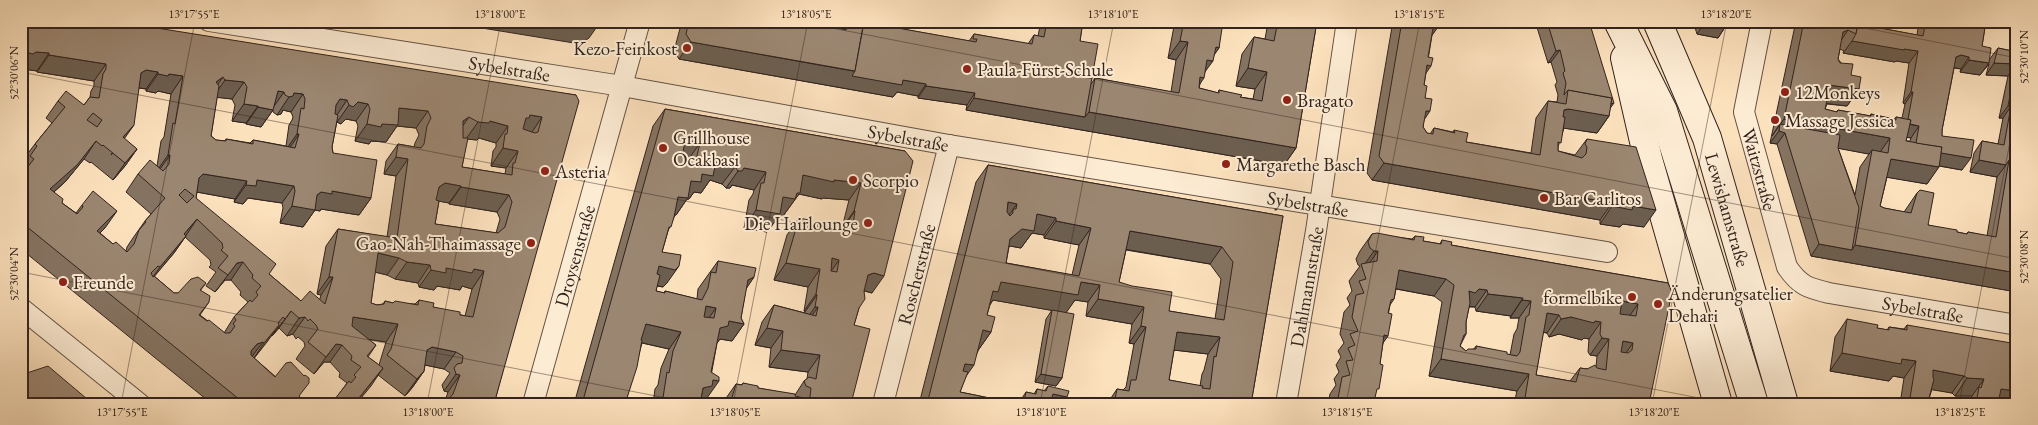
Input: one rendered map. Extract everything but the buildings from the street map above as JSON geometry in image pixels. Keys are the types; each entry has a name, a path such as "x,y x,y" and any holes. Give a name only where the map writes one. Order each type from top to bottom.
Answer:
{"main road":[{"name":"Lewishamstraße","path":"1618,21 1663,111 1754,404"},
{"name":"Lewishamstraße","path":"1618,21 1648,159 1718,404"},
{"name":"Lewishamstraße","path":"1655,21 1663,111"},
{"name":"Lewishamstraße","path":"1655,21 1707,138 1784,404"}],"street":[{"name":"Sybelstraße","path":"209,21 622,86 949,145 1607,252"},
{"name":"Droysenstraße","path":"533,404 640,21"},
{"name":"Dahlmannstraße","path":"1286,404 1347,21"},
{"name":"Waitzstraße","path":"1762,21 1744,112 1787,267 1797,281 1812,289 1829,294"},
{"name":"Roscherstraße","path":"883,404 949,145"},
{"name":"Sybelstraße","path":"1829,294 2017,325"},
{"path":"21,308 140,404"}],"place":[{"name":"Kezo-Feinkost","path":"687,48"},
{"name":"Paula-Fürst-Schule","path":"967,69"},
{"name":"12Monkeys","path":"1785,92"},
{"name":"Bragato","path":"1287,100"},
{"name":"Massage Jessica","path":"1775,120"},
{"name":"Grillhouse Ocakbasi","path":"663,148"},
{"name":"Margarethe Basch","path":"1226,164"},
{"name":"Asteria","path":"545,171"},
{"name":"Scorpio","path":"853,180"},
{"name":"Bar Carlitos","path":"1544,198"},
{"name":"Die Hairlounge","path":"868,223"},
{"name":"Gao-Nah-Thaimassage","path":"531,243"},
{"name":"Freunde","path":"63,282"},
{"name":"formelbike","path":"1632,297"},
{"name":"Änderungsatelier Dehari","path":"1658,304"}]}
